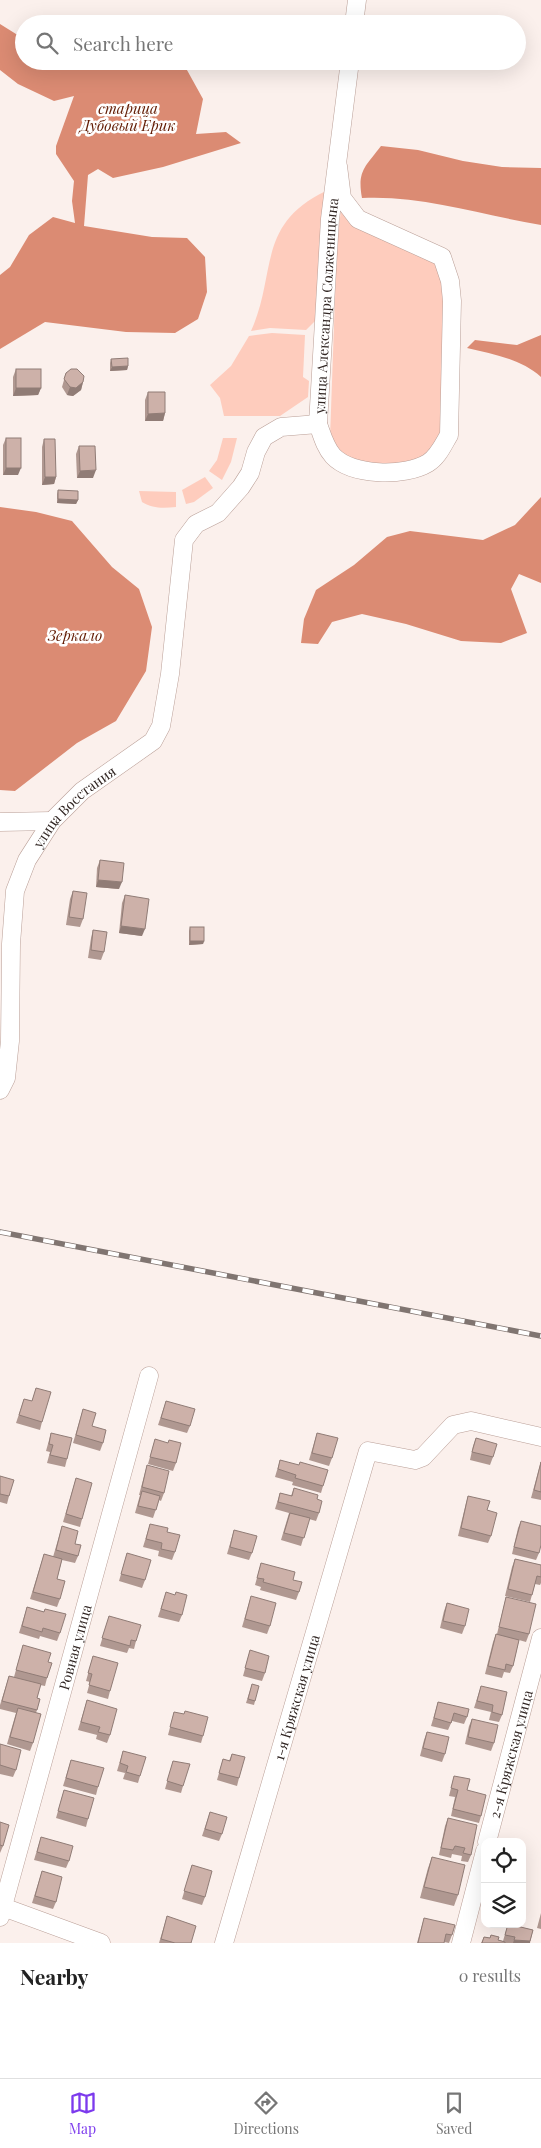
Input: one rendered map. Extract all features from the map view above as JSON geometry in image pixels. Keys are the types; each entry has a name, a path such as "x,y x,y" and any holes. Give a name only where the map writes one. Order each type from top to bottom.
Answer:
{"street":[{"path":"355,15 356,0"},
{"name":"улица Александра Солженицына","path":"338,166 342,198 358,218 442,257 450,281 452,302 449,435 429,463 415,469 399,472 359,471 345,466 327,448 318,424 330,219 349,70"},
{"name":"улица Восстания","path":"0,1090 6,1078 10,1041 11,944 15,891 27,860 52,821 82,791 153,741 161,726 170,674 184,540 196,524 218,513 241,487 250,472 256,452 264,437 280,427 318,424"},
{"path":"0,822 52,821"},
{"name":"Ровная улица","path":"1,1910 149,1376"},
{"name":"1-я Кряжская улица","path":"224,1943 368,1451 415,1460 423,1457 453,1425 471,1421 541,1436"},
{"name":"2-я Кряжская улица","path":"488,1838 541,1638"},
{"path":"461,1943 481,1866"},
{"path":"1,1910 101,1943"}],"shaded area":[{"path":"326,191 316,320 306,330 270,328 251,331 259,310 272,252 278,235 288,219 304,204"},
{"path":"341,210 433,261 444,282 443,427 431,450 425,456 410,462 380,466 354,461 343,454 330,438 337,242"},
{"path":"272,333 305,335 303,377 309,381 308,397 280,416 224,416 220,398 210,385 231,366 249,336"},
{"path":"223,438 237,438 231,462 222,480 209,471 217,460"},
{"path":"205,477 213,488 194,502 186,504 182,490"},
{"path":"139,491 176,492 176,507 150,506 142,502"}],"water":[{"name":"старица Дубовый Ерик","path":"0,24 15,33 15,70 187,70 203,99 196,134 226,132 241,143 163,167 113,178 98,169 88,175 84,226 152,237 187,238 205,257 207,292 198,319 175,333 126,332 45,322 0,349 0,275 10,267 29,235 53,217 75,223 72,201 74,181 56,154 56,146 74,96 54,101 18,84 0,70"},
{"path":"381,146 418,150 463,161 502,167 541,168 541,225 430,203 385,198 362,198 362,175"},
{"path":"541,335 541,377 516,361 467,348 475,340 517,345"},
{"path":"541,497 541,583 519,574 511,589 527,633 501,643 461,641 406,624 362,614 332,622 318,644 301,643 304,619 316,590 354,565 387,537 410,531 483,540 515,525"},
{"name":"Зеркало","path":"0,507 36,512 72,521 112,567 139,589 152,627 146,671 116,721 77,743 15,791 0,790"}],"building":[{"path":"128,358 128,366 112,367 111,359"},
{"path":"16,369 41,369 41,388 16,388"},
{"path":"71,369 77,369 84,376 83,382 76,388 70,387 64,379 66,373"},
{"path":"148,392 165,392 165,413 148,414"},
{"path":"6,438 21,438 21,468 6,468"},
{"path":"44,439 55,439 56,477 45,477"},
{"path":"79,446 95,446 96,470 80,471"},
{"path":"58,490 78,491 78,500 58,499"},
{"path":"100,860 124,863 122,882 98,880"},
{"path":"73,891 87,893 83,919 69,917"},
{"path":"125,895 149,899 145,929 121,926"},
{"path":"190,927 204,927 204,941 190,941"},
{"path":"93,930 107,932 104,952 91,950"},
{"path":"36,1388 51,1392 42,1422 19,1415 24,1399 32,1401"},
{"path":"166,1401 195,1409 190,1426 161,1418"},
{"path":"83,1409 96,1413 92,1426 106,1430 103,1443 76,1435"},
{"path":"51,1433 72,1438 67,1459 50,1455 53,1445 49,1444"},
{"path":"317,1433 338,1438 332,1458 312,1453"},
{"path":"476,1438 497,1444 493,1457 472,1452"},
{"path":"155,1439 168,1443 169,1440 181,1443 176,1463 150,1457"},
{"path":"280,1460 299,1465 300,1462 328,1470 323,1486 295,1478 296,1475 278,1469"},
{"path":"541,1462 541,1492 534,1490"},
{"path":"147,1465 169,1471 164,1493 142,1487"},
{"path":"0,1476 14,1480 9,1496 0,1494"},
{"path":"76,1478 92,1483 82,1519 66,1514"},
{"path":"294,1488 318,1495 317,1499 322,1501 319,1513 278,1502 280,1493 292,1496"},
{"path":"142,1491 160,1496 156,1510 138,1506"},
{"path":"468,1496 490,1501 487,1510 497,1513 491,1536 461,1528"},
{"path":"290,1513 310,1518 304,1538 284,1533"},
{"path":"521,1521 541,1526 539,1553 514,1547"},
{"path":"150,1524 168,1528 167,1532 180,1535 175,1552 161,1549 162,1543 146,1539"},
{"path":"62,1526 78,1531 75,1544 81,1545 78,1556 56,1550"},
{"path":"234,1530 257,1536 252,1553 230,1547"},
{"path":"127,1553 151,1560 145,1580 121,1574"},
{"path":"44,1554 62,1559 57,1579 65,1581 60,1599 33,1592"},
{"path":"515,1559 541,1565 541,1577 537,1576 532,1595 508,1589"},
{"path":"261,1563 295,1572 293,1580 302,1582 299,1592 263,1582 264,1579 257,1578"},
{"path":"166,1592 175,1595 176,1592 187,1595 182,1615 161,1609"},
{"path":"251,1596 276,1603 270,1626 245,1619"},
{"path":"506,1597 536,1604 529,1634 499,1627"},
{"path":"447,1603 469,1609 465,1626 443,1621"},
{"path":"27,1607 44,1612 45,1609 66,1614 60,1633 43,1628 42,1632 22,1626"},
{"path":"109,1616 141,1625 136,1641 131,1640 130,1646 102,1638"},
{"path":"496,1634 519,1640 513,1666 506,1664 505,1670 488,1666"},
{"path":"23,1645 51,1653 48,1662 52,1663 47,1678 16,1670"},
{"path":"250,1650 269,1656 265,1673 245,1668"},
{"path":"93,1656 118,1663 110,1691 89,1685 92,1674 88,1673"},
{"path":"9,1676 41,1684 37,1698 40,1699 37,1710 2,1701"},
{"path":"252,1684 259,1686 255,1701 248,1699"},
{"path":"481,1686 507,1692 502,1715 492,1712 493,1705 477,1701"},
{"path":"87,1700 117,1709 110,1735 98,1732 100,1727 81,1722"},
{"path":"438,1702 469,1709 467,1717 454,1713 451,1723 434,1718"},
{"path":"18,1708 41,1714 33,1743 10,1737"},
{"path":"185,1711 208,1717 203,1736 170,1727 174,1712 184,1714"},
{"path":"472,1719 498,1725 494,1743 468,1737"},
{"path":"427,1732 449,1737 445,1754 423,1748"},
{"path":"0,1744 21,1750 16,1770 0,1765"},
{"path":"123,1751 146,1757 140,1776 126,1772 128,1766 120,1763"},
{"path":"232,1754 245,1757 239,1778 219,1773 223,1759 230,1761"},
{"path":"71,1760 104,1768 98,1787 66,1778"},
{"path":"173,1761 190,1764 183,1786 167,1781"},
{"path":"454,1776 470,1779 467,1790 486,1795 481,1816 453,1809 458,1790 451,1788"},
{"path":"64,1790 94,1798 88,1819 58,1811"},
{"path":"210,1812 227,1817 222,1834 205,1829"},
{"path":"448,1818 477,1825 471,1855 463,1853 465,1848 455,1846 453,1850 441,1848"},
{"path":"0,1822 9,1825 3,1846 0,1845"},
{"path":"41,1837 73,1846 69,1861 37,1852"},
{"path":"432,1857 465,1865 458,1895 424,1887"},
{"path":"192,1865 212,1871 205,1897 184,1891"},
{"path":"42,1871 62,1877 56,1902 35,1896"},
{"path":"167,1916 196,1926 191,1943 175,1943 161,1939"},
{"path":"424,1918 455,1925 452,1935 446,1934 444,1943 418,1943"},
{"path":"507,1928 533,1930 530,1941 514,1940 515,1937 505,1935"},
{"path":"491,1935 499,1937 498,1940 505,1943 482,1943 484,1937 490,1938"}],"railway":[{"path":"0,1232 541,1336"}]}
